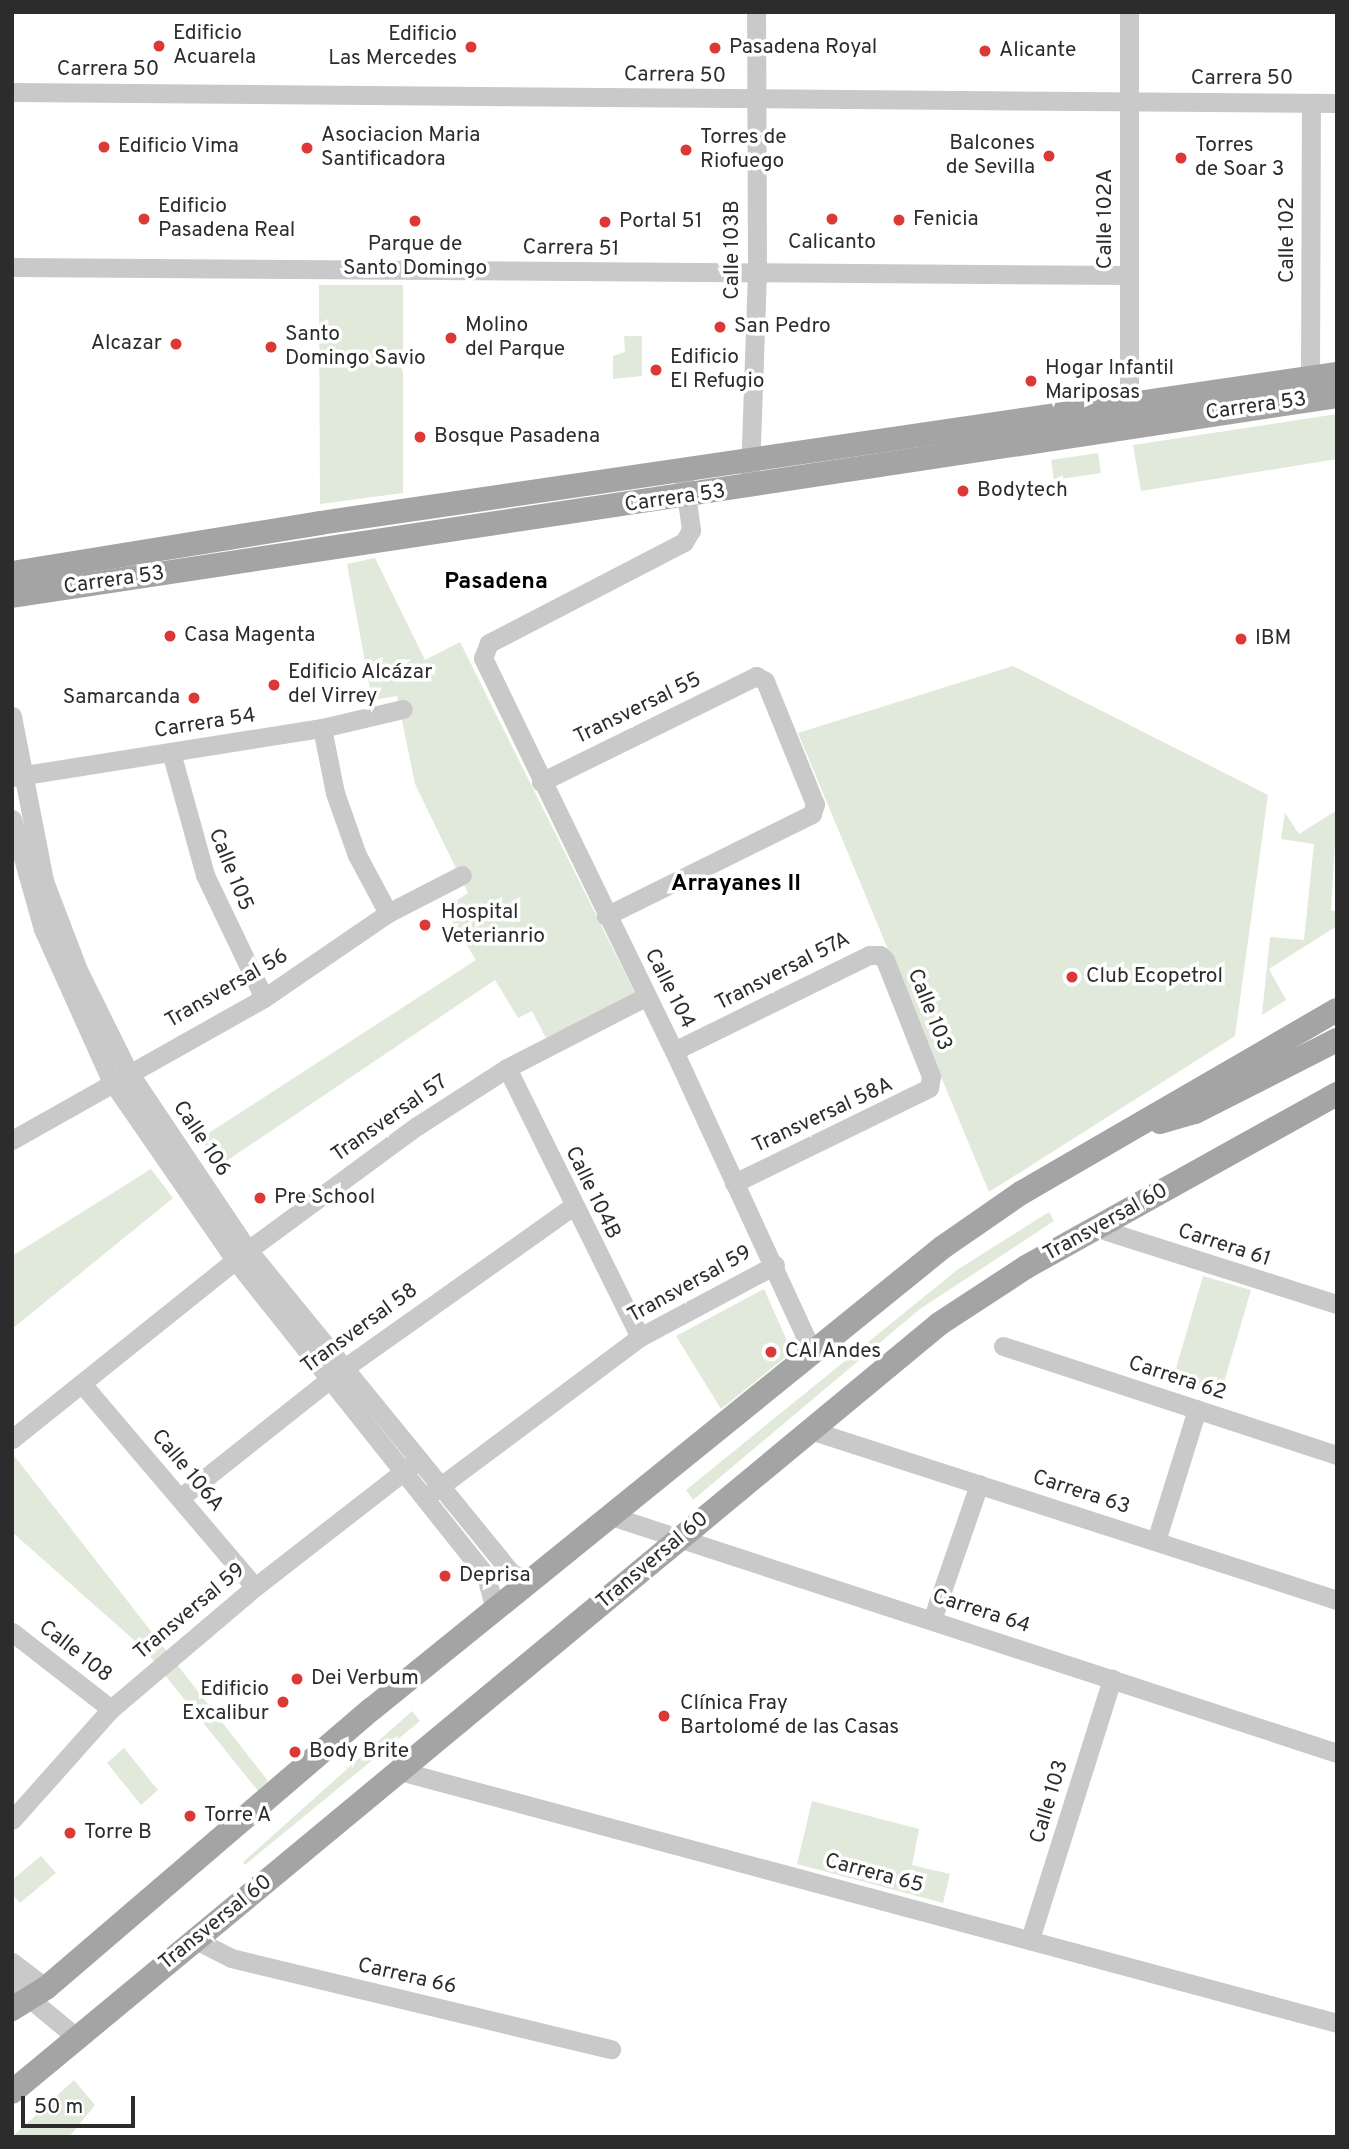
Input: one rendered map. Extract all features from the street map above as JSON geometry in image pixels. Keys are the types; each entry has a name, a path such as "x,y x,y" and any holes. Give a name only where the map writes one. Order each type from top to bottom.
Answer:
{"main road":[{"name":"Carrera 53","path":"12,596 749,487 1129,415 1310,377 1337,374"},
{"name":"Carrera 53","path":"12,573 307,524 750,463 1129,415 1337,396"},
{"path":"26,1995 372,1709 813,1352 992,1212 1337,1010"},
{"path":"1125,1132 1216,1102 1337,1040"},
{"name":"Transversal 60","path":"12,2092 810,1430 973,1300 1332,1098"}],"street":[{"name":"Calle 103B","path":"749,487 757,274 756,12"},
{"name":"Calle 102A","path":"1129,12 1129,415"},
{"name":"Carrera 50","path":"12,92 1337,103"},
{"name":"Calle 102","path":"1310,377 1311,103"},
{"name":"Carrera 51","path":"12,267 1129,275"},
{"path":"683,472 687,497"},
{"name":"Calle 104","path":"687,497 691,530 684,542 484,649 487,671 674,1051 813,1352"},
{"name":"Transversal 55","path":"541,782 756,677 765,681 815,804 812,814 606,916"},
{"name":"Carrera 54","path":"17,776 322,728 403,709"},
{"name":"Calle 106","path":"12,716 17,776 39,862 59,922 120,1076"},
{"path":"322,728 335,793 357,855 388,913"},
{"name":"Calle 105","path":"171,752 205,875 264,998"},
{"name":"Calle 106","path":"12,819 43,929 120,1076 241,1255 432,1492 511,1573 531,1581"},
{"name":"Transversal 56","path":"12,1140 120,1076 264,998 388,913 462,875"},
{"name":"Transversal 57A","path":"674,1051 875,953"},
{"name":"Calle 103","path":"875,953 890,973 931,1076 929,1088"},
{"name":"Transversal 57","path":"12,1439 83,1385 241,1255 407,1133 507,1068 647,996"},
{"name":"Calle 104B","path":"507,1068 639,1337"},
{"name":"Transversal 58A","path":"734,1183 929,1088"},
{"name":"Transversal 58","path":"180,1497 336,1374 573,1206"},
{"name":"Carrera 61","path":"1097,1228 1337,1304"},
{"name":"Transversal 59","path":"432,1492 639,1337 775,1265"},
{"name":"Carrera 62","path":"1003,1346 1337,1455"},
{"name":"Calle 106A","path":"83,1385 255,1587"},
{"path":"1156,1541 1197,1409"},
{"name":"Carrera 63","path":"810,1430 1337,1600"},
{"name":"Transversal 59","path":"12,1820 111,1709 255,1587 411,1466"},
{"path":"932,1620 979,1484"},
{"name":"Calle 106","path":"432,1492 486,1576 495,1610"},
{"name":"Carrera 64","path":"611,1516 1337,1753"},
{"name":"Calle 108","path":"12,1632 111,1709"},
{"name":"Calle 103","path":"1031,1939 1112,1679"},
{"name":"Carrera 65","path":"400,1771 1337,2023"},
{"name":"Carrera 66","path":"196,1940 220,1955 611,2049"},
{"path":"12,1962 26,1995 76,2037"}],"green space":[{"path":"319,285 403,285 403,493 320,504"},
{"path":"624,336 642,336 642,376 613,379 613,356 625,352"},
{"path":"1337,414 1337,459 1141,491 1133,445"},
{"path":"1098,453 1101,473 1054,480 1051,460"},
{"path":"375,558 425,660 460,642 636,995 546,1038 532,1011 518,1018 495,980 219,1166 201,1138 476,960 444,909 468,893 415,784 397,696 372,700 347,564"},
{"name":"Club Ecopetrol","path":"1013,666 1268,795 1235,1036 989,1192 798,733"},
{"path":"1337,810 1331,910 1337,912 1337,926 1269,969 1286,1000 1262,1015 1270,937 1304,940 1314,844 1281,839 1285,813 1299,834"},
{"path":"151,1169 173,1198 12,1329 12,1256"},
{"path":"1049,1212 1054,1221 920,1309 693,1500 686,1490 957,1270"},
{"path":"1203,1276 1251,1290 1220,1396 1172,1382"},
{"path":"764,1289 792,1352 721,1409 676,1336"},
{"path":"12,1453 268,1781 258,1791 144,1649 12,1532"},
{"path":"412,1711 420,1721 245,1865 243,1862"},
{"path":"124,1748 158,1790 141,1805 107,1763"},
{"path":"812,1801 919,1829 912,1865 950,1874 943,1903 797,1864"},
{"path":"41,1856 56,1873 20,1903 12,1894 12,1880"},
{"path":"74,2080 95,2105 69,2137 12,2137"}],"place":[{"name":"Edificio Acuarela","path":"159,46"},
{"name":"Edificio Las Mercedes","path":"471,47"},
{"name":"Pasadena Royal","path":"715,48"},
{"name":"Alicante","path":"985,51"},
{"name":"Edificio Vima","path":"104,147"},
{"name":"Asociacion Maria Santificadora","path":"307,148"},
{"name":"Torres de Riofuego","path":"686,150"},
{"name":"Balcones de Sevilla","path":"1049,156"},
{"name":"Torres de Soar 3","path":"1181,158"},
{"name":"Edificio Pasadena Real","path":"144,219"},
{"name":"Calicanto","path":"832,219"},
{"name":"Fenicia","path":"899,220"},
{"name":"Parque de Santo Domingo","path":"415,221"},
{"name":"Portal 51","path":"605,222"},
{"name":"San Pedro","path":"720,327"},
{"name":"Molino del Parque","path":"451,338"},
{"name":"Alcazar","path":"176,344"},
{"name":"Santo Domingo Savio","path":"271,347"},
{"name":"Edificio El Refugio","path":"656,370"},
{"name":"Hogar Infantil Mariposas","path":"1031,381"},
{"name":"Bosque Pasadena","path":"420,437"},
{"name":"Bodytech","path":"963,491"},
{"name":"Casa Magenta","path":"170,636"},
{"name":"IBM","path":"1241,639"},
{"name":"Edificio Alcázar del Virrey","path":"274,685"},
{"name":"Samarcanda","path":"194,698"},
{"name":"Hospital Veterianrio","path":"425,925"},
{"name":"Club Ecopetrol","path":"1072,977"},
{"name":"Pre School","path":"260,1198"},
{"name":"CAI Andes","path":"771,1352"},
{"name":"Deprisa","path":"445,1576"},
{"name":"Dei Verbum","path":"297,1679"},
{"name":"Edificio Excalibur","path":"283,1702"},
{"name":"Clínica Fray Bartolomé de las Casas","path":"664,1716"},
{"name":"Body Brite","path":"295,1752"},
{"name":"Torre A","path":"190,1816"},
{"name":"Torre B","path":"70,1833"}],"district":[{"name":"Pasadena","path":"496,583"},
{"name":"Arrayanes II","path":"736,885"}]}
